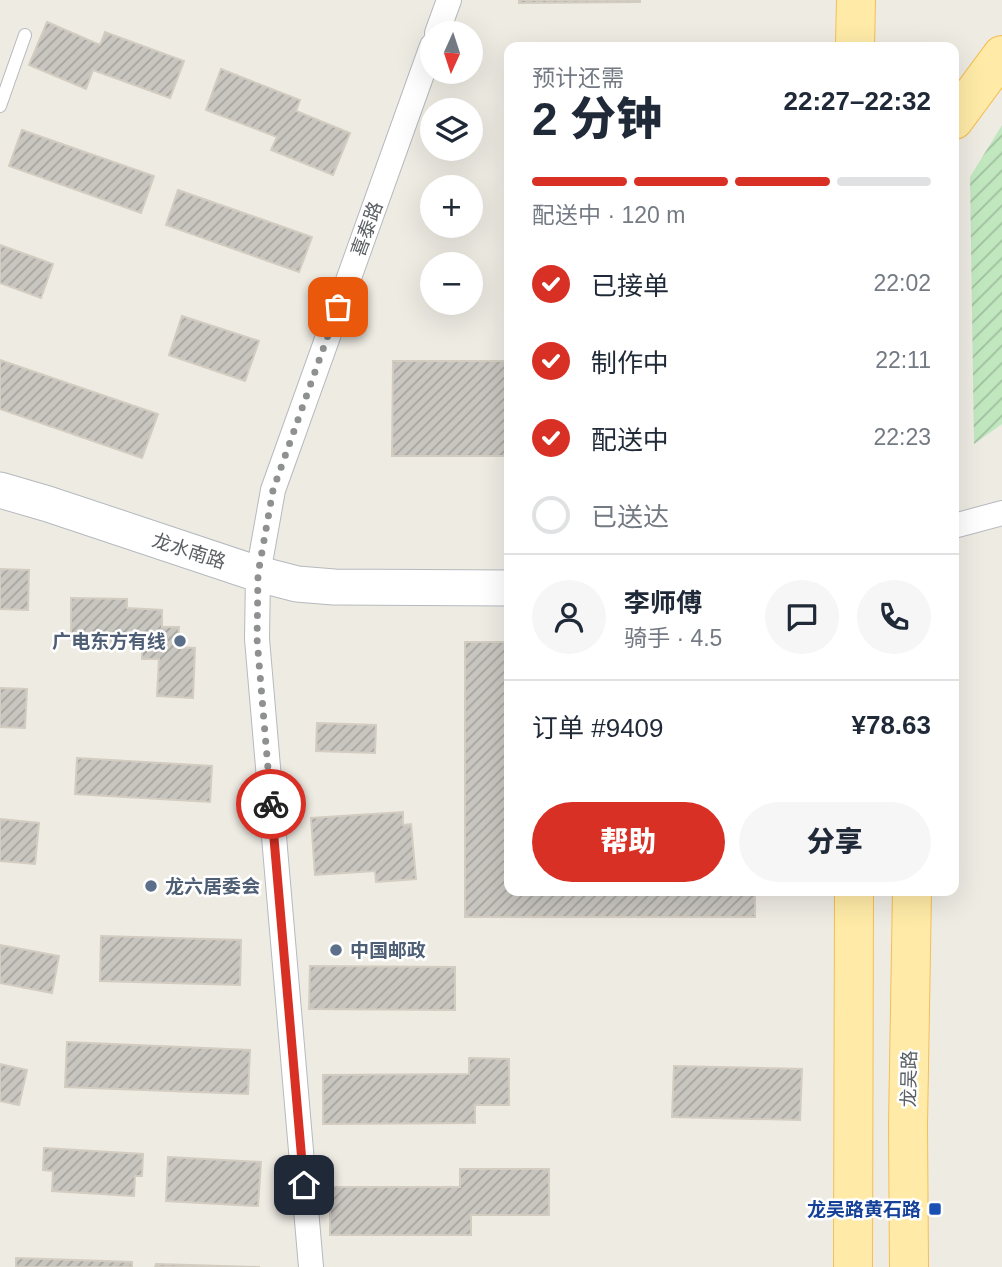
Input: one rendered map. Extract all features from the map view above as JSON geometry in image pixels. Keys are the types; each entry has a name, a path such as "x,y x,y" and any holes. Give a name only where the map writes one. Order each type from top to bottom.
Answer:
{"main road":[{"path":"855,42 856,0"},
{"path":"959,113 1002,55"},
{"name":"龙水南路","path":"0,490 48,503 258,574 297,584 334,587 504,588"},
{"path":"853,1267 854,896"},
{"name":"龙吴路","path":"909,1267 908,1126 912,896"}],"street":[{"path":"441,21 449,0"},
{"name":"喜泰路","path":"311,1267 257,639 258,574 273,490 420,80"},
{"path":"959,525 1002,513"}],"lane":[{"path":"0,106 25,34"}],"green space":[{"path":"1002,125 1002,424 974,444 970,177"}],"building":[{"path":"519,0 640,0 640,2 519,3"},
{"path":"47,22 100,45 105,32 184,61 170,98 93,70 86,89 29,65"},
{"path":"221,69 300,100 296,111 350,133 333,175 271,150 277,137 206,110"},
{"path":"22,130 154,176 141,213 9,166"},
{"path":"178,190 312,237 299,272 166,225"},
{"path":"0,245 53,264 41,298 0,283"},
{"path":"182,316 259,341 245,381 169,355"},
{"path":"0,360 158,414 142,458 0,409"},
{"path":"393,361 504,361 504,456 392,456"},
{"path":"0,569 29,570 28,610 0,609"},
{"path":"71,598 127,599 127,608 162,610 162,627 179,627 178,647 195,648 193,698 157,696 159,659 142,659 142,643 71,640"},
{"path":"465,642 504,642 504,896 755,896 755,917 465,917"},
{"path":"0,688 27,689 25,728 0,727"},
{"path":"317,723 376,725 375,753 316,751"},
{"path":"77,758 212,766 210,802 75,794"},
{"path":"403,812 403,825 411,824 416,879 376,882 375,871 315,875 311,818"},
{"path":"0,819 39,823 35,864 0,861"},
{"path":"101,936 241,940 240,985 100,981"},
{"path":"0,945 59,956 52,993 0,983"},
{"path":"310,966 455,967 455,1010 309,1009"},
{"path":"67,1042 250,1050 248,1094 65,1087"},
{"path":"469,1058 509,1059 509,1105 475,1105 475,1123 323,1124 323,1075 469,1074"},
{"path":"0,1064 27,1070 19,1105 0,1101"},
{"path":"674,1066 802,1069 800,1120 672,1117"},
{"path":"44,1148 143,1154 142,1176 135,1176 134,1196 52,1191 53,1171 43,1170"},
{"path":"168,1157 261,1162 258,1206 166,1201"},
{"path":"460,1169 549,1169 549,1215 471,1215 471,1235 330,1235 330,1187 460,1187"},
{"path":"16,1258 132,1262 132,1267 16,1267"},
{"path":"156,1264 260,1267 155,1267"}],"way so far":[{"path":"271,804 257,639 258,574 273,490 338,307"}],"place":[{"name":"广电东方有线","path":"180,641"},
{"name":"龙六居委会","path":"151,886"},
{"name":"中国邮政","path":"336,950"},
{"name":"龙吴路黄石路","path":"935,1209"}],"route":[{"path":"271,804 304,1185"}]}
